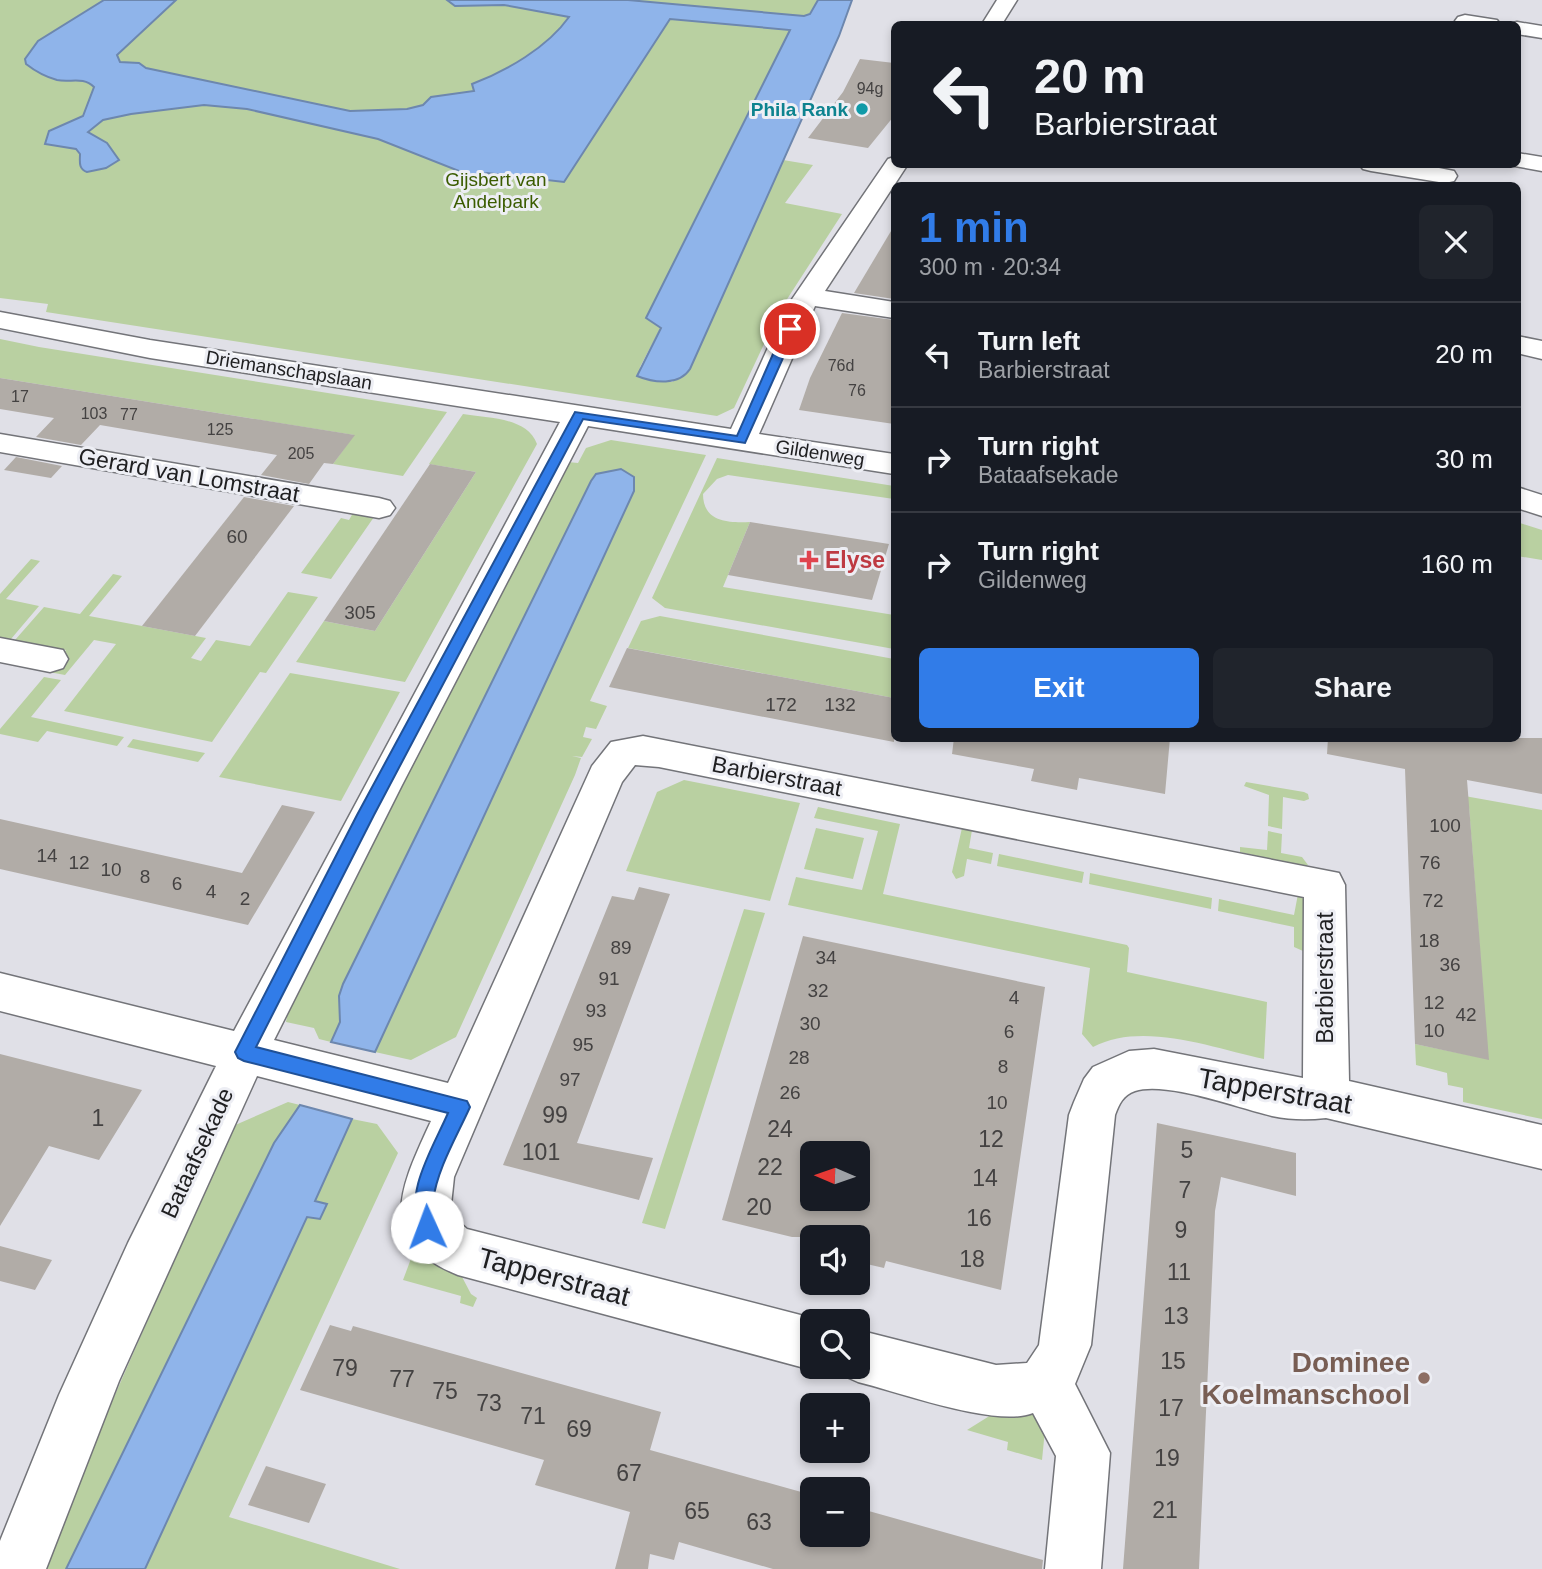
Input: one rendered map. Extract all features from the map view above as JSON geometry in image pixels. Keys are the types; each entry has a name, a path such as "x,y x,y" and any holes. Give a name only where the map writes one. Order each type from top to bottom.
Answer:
{"street":[{"path":"994,21 1007,0"},
{"path":"1465,21 1468,0"},
{"path":"1521,29 1542,32"},
{"path":"1521,161 1542,164"},
{"path":"741,440 794,320 893,168"},
{"path":"1396,168 1445,176"},
{"path":"807,297 891,310"},
{"name":"Driemanschapslaan","path":"0,320 150,349 579,415"},
{"path":"1521,345 1542,350"},
{"name":"Gildenweg","path":"579,415 891,464"},
{"name":"Bataafsekade","path":"18,1569 46,1490 143,1267 244,1052 366,815 579,415"},
{"name":"Gerard van Lomstraat","path":"0,443 379,508"},
{"path":"1521,498 1542,506"},
{"path":"0,650 50,659"},
{"name":"Barbierstraat","path":"460,1107 607,776 618,758 632,750 681,757 1325,885 1326,1097"},
{"path":"0,992 460,1107"},
{"name":"Tapperstraat","path":"1045,1382 1057,1365 1065,1345 1093,1115 1098,1096 1110,1080 1133,1070 1160,1069 1300,1100 1326,1097 1542,1147"},
{"name":"Tapperstraat","path":"460,1107 430,1177 423,1202 427,1227 440,1242 470,1255 800,1342"},
{"path":"870,1359 996,1391 1022,1391 1045,1382 1083,1453 1073,1569"}],"green space":[{"name":"Gijsbert van Andelpark","path":"0,0 818,0 808,16 797,16 782,46 661,327 640,367 639,377 672,382 690,369 783,160 813,165 785,203 842,214 782,307 771,305 768,310 779,312 734,408 717,416 46,312 48,304 0,298"},
{"path":"0,339 447,412 403,476 333,464 354,435 0,378"},
{"path":"463,414 516,424 525,428 537,444 405,682 296,662 324,621 375,631 476,472 429,464"},
{"path":"611,440 706,455 590,701 607,706 596,729 586,727 583,737 592,739 582,757 572,756 581,758 575,775 456,1037 411,1060 375,1052 635,485 597,474 591,481 343,984 339,996 340,1022 331,1042 319,1039 314,1028 286,1022 290,1000 568,462 578,463 586,448"},
{"path":"717,458 891,486 891,499 728,475 717,479 703,494 707,510 718,519 750,522 723,587 891,615 891,648 665,608 652,598"},
{"path":"353,513 374,517 331,579 301,573 341,518 349,520"},
{"path":"1521,523 1542,530 1542,560 1521,557"},
{"path":"31,559 40,561 6,599 39,606 11,639 0,637 0,594"},
{"path":"113,574 122,576 89,616 206,638 191,658 201,661 216,640 250,646 288,592 318,597 266,673 260,672 212,742 64,711 116,644 94,640 65,675 49,672 66,650 15,640 44,607 80,614"},
{"path":"660,616 891,658 891,697 628,648 641,621"},
{"path":"290,673 400,692 341,801 219,777"},
{"path":"44,677 61,680 31,717 124,737 117,746 47,731 38,742 0,734 0,729"},
{"path":"133,739 205,753 198,762 127,747"},
{"path":"684,780 800,803 770,901 626,871 657,792"},
{"path":"1246,782 1304,792 1309,799 1304,801 1283,797 1282,829 1268,826 1269,795 1244,786"},
{"path":"1459,795 1542,810 1542,1119 1463,1102 1463,1088 1448,1085 1447,1073 1416,1065 1415,1044 1488,1059 1469,807"},
{"path":"818,807 900,824 883,894 1127,945 1127,972 1267,1002 1264,1059 1155,1036 1134,1036 1093,1047 1082,1034 1090,968 788,905 796,877 862,890 878,831 814,818"},
{"path":"816,828 864,838 853,879 804,869"},
{"path":"962,828 972,830 969,848 993,853 991,864 967,859 964,876 956,879 952,872"},
{"path":"1268,831 1282,834 1281,853 1302,857 1308,865 1303,867 1240,852 1240,847 1267,850"},
{"path":"999,854 1084,872 1082,883 997,866"},
{"path":"1090,873 1212,898 1211,909 1089,884"},
{"path":"1298,894 1305,896 1303,951 1294,947 1294,927 1218,911 1219,899 1294,915"},
{"path":"744,909 765,913 665,1229 642,1223"},
{"path":"288,1102 300,1105 274,1143 66,1569 46,1569 71,1495 233,1126"},
{"path":"352,1119 377,1124 398,1153 229,1517 400,1569 145,1569 307,1216 320,1219 326,1205 315,1201"},
{"path":"418,1251 437,1266 461,1275 471,1294 477,1298 473,1307 460,1303 461,1296 403,1280 412,1256"},
{"path":"1043,1412 1046,1420 1042,1460 1007,1450 1008,1442 967,1430 991,1415 1020,1417"}],"water":[{"path":"104,0 176,0 117,55 120,62 139,63 146,68 350,111 407,109 423,105 431,97 474,91 472,84 525,57 549,39 569,17 504,5 455,6 447,0 628,0 804,16 810,14 818,0 852,0 839,36 690,369 679,378 666,382 637,376 661,328 646,318 790,30 670,19 564,182 487,173 474,177 378,139 247,109 204,105 103,120 88,132 107,143 119,160 106,168 87,172 81,167 80,154 76,149 45,144 49,131 83,116 94,87 76,80 62,81 49,77 26,64 25,59 38,41"},
{"path":"621,469 634,477 634,491 375,1052 331,1042 340,1022 339,996 343,984 591,481 596,474"},
{"path":"300,1105 352,1119 315,1201 327,1204 320,1219 307,1217 145,1569 66,1569 274,1143"}],"building":[{"name":"Phila Rank","path":"860,59 891,63 891,120 868,148 808,138 843,92"},
{"path":"891,231 891,299 854,293"},
{"path":"842,313 891,320 891,424 799,410 810,378"},
{"path":"0,378 355,435 333,464 324,463 309,484 261,475 277,455 100,425 81,445 36,437 54,418 0,409"},
{"path":"16,457 62,466 51,478 4,470"},
{"path":"430,464 476,472 375,631 324,621"},
{"path":"244,497 294,506 195,636 142,626"},
{"name":"Elyse","path":"750,522 889,544 872,600 728,575"},
{"path":"627,648 891,697 891,741 609,687"},
{"path":"1521,738 1542,738 1542,794 1467,780 1489,1060 1415,1044 1405,769 1327,754 1328,742 1521,742"},
{"path":"954,742 1170,742 1165,794 1079,778 1077,790 1031,781 1034,769 952,754"},
{"path":"282,805 315,812 248,925 0,869 0,819 242,873"},
{"path":"639,887 670,894 577,1143 653,1158 639,1200 503,1165 612,896 634,900"},
{"path":"803,936 1045,987 1001,1290 886,1261 884,1268 870,1265 870,1225 800,1225 800,1237 722,1220"},
{"path":"0,1054 142,1090 99,1160 49,1146 0,1226"},
{"path":"1157,1123 1296,1153 1296,1196 1221,1177 1215,1211 1199,1569 1123,1569"},
{"path":"0,1246 52,1260 35,1290 0,1281"},
{"path":"330,1325 351,1331 353,1326 661,1412 650,1450 800,1492 800,1547 870,1547 870,1511 1043,1560 1042,1569 773,1569 679,1542 674,1560 650,1554 648,1569 615,1569 630,1512 535,1485 544,1460 300,1390"},
{"path":"266,1466 326,1484 309,1523 248,1505"}],"place":[{"name":"Phila Rank","path":"862,109"},
{"name":"Elyse","path":"809,560"},
{"name":"Dominee Koelmanschool","path":"1424,1378"}],"route":[{"path":"427,1227 423,1202 430,1177 460,1107 244,1052 366,815 579,415 741,440 790,329"}]}
